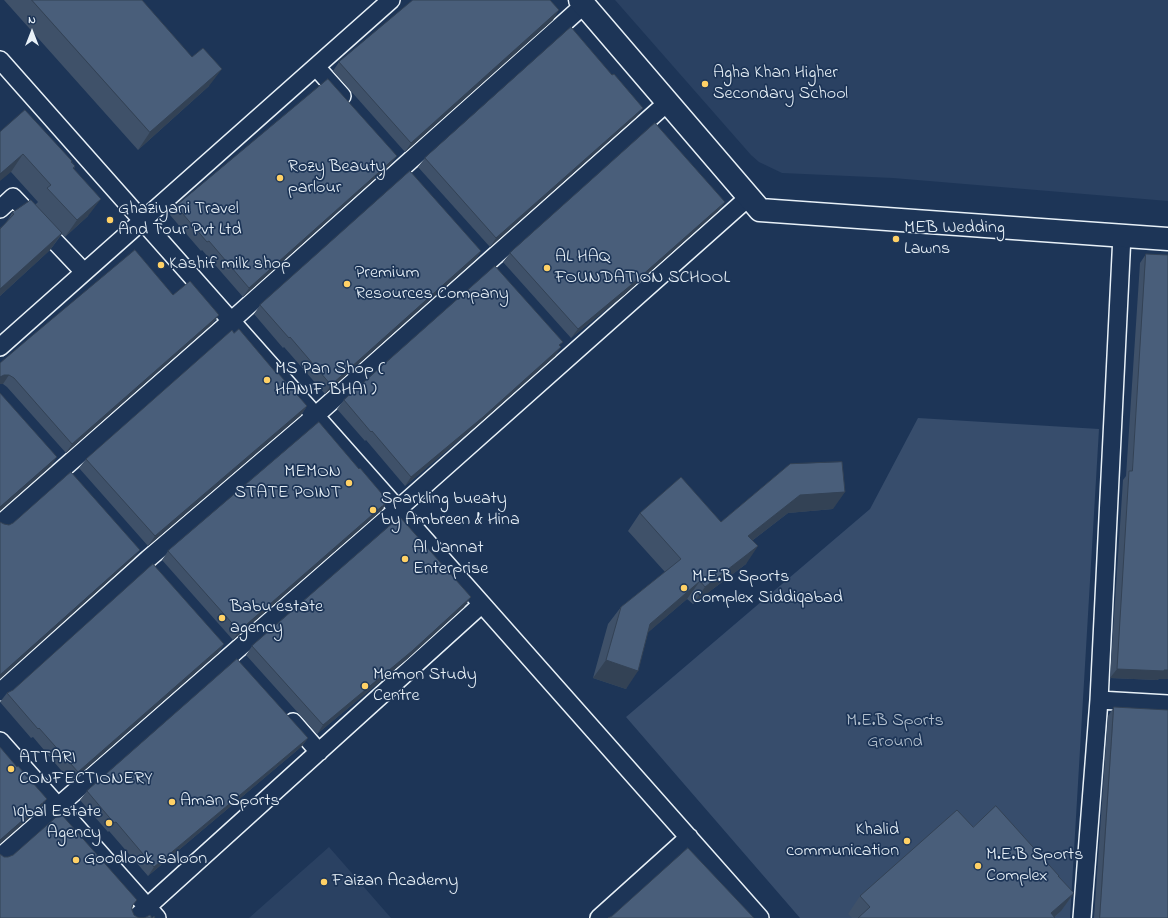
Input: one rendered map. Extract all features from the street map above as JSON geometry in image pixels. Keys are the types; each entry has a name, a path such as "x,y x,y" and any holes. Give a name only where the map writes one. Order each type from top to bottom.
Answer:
{"street":[{"path":"0,347 391,0"},
{"path":"0,524 231,321 404,166 582,2 760,210 1168,239"},
{"path":"0,60 760,918"},
{"path":"316,67 352,107"},
{"path":"0,692 148,559 315,416 668,102"},
{"path":"0,209 14,197 84,272"},
{"path":"0,857 398,509 566,348 749,197"},
{"path":"1082,918 1099,700 1122,236"},
{"path":"0,741 58,806 146,914 319,752 482,604"},
{"path":"1099,700 1168,704"},
{"path":"283,712 319,752"},
{"path":"599,918 689,838"}],"shaded area":[{"path":"615,0 1168,0 1168,201 893,178 782,173 759,162 751,155"},
{"name":"Faizan Academy","path":"329,847 391,918 249,918"}],"green space":[{"name":"M.E.B Sports Ground","path":"918,418 1099,429 1070,918 800,918 626,717 870,509"}],"building":[{"path":"32,0 142,0 192,57 203,48 222,69 150,132"},
{"path":"413,0 550,0 559,10 411,143 339,62"},
{"path":"571,27 612,75 614,74 643,108 496,238 425,158"},
{"path":"328,79 397,156 249,288 209,241 207,242 176,206"},
{"path":"25,110 72,161 71,162 75,166 73,168 101,199 77,220 47,188 51,185 23,154 0,174 0,132"},
{"path":"655,123 725,202 631,285 578,329 510,253"},
{"path":"410,171 481,251 331,385 260,305"},
{"path":"31,200 62,233 0,289 0,229 14,214 12,213"},
{"path":"135,250 173,295 190,281 219,315 72,444 14,378 9,375 0,377 0,363"},
{"path":"1146,254 1168,255 1168,670 1164,671 1117,669 1129,471 1132,471"},
{"path":"495,266 563,342 559,345 561,347 483,417 411,477 344,400"},
{"path":"239,329 277,374 278,373 307,406 155,536 86,459 232,330 234,333"},
{"path":"0,393 57,457 0,507"},
{"path":"319,422 388,501 239,631 168,551"},
{"name":"M.E.B Sports Complex Siddiqabad","path":"842,462 845,492 800,495 748,536 758,546 705,587 700,581 650,624 638,671 606,660 621,607 681,559 640,513 681,477 721,522 790,464"},
{"path":"71,472 140,550 0,675 0,522 9,525 13,523"},
{"path":"400,517 471,597 412,651 323,725 252,646"},
{"path":"153,564 224,644 78,772 7,693 13,690"},
{"path":"237,659 308,738 154,867 116,822 114,823 87,791"},
{"path":"1114,707 1168,710 1168,918 1100,918"},
{"path":"0,747 47,799 0,840"},
{"name":"M.E.B Sports Complex","path":"996,806 1074,893 1051,913 1055,918 858,918 870,907 860,896 957,810 973,827"},
{"path":"60,814 137,900 132,906 132,910 134,915 139,918 0,918 0,854 4,857 13,855"},
{"path":"688,848 754,918 608,918 612,916"},
{"path":"150,915 152,918 144,918"}],"place":[{"name":"Agha Khan Higher Secondary School","path":"705,84"},
{"name":"Rozy Beauty parlour","path":"280,178"},
{"name":"Ghaziyani Travel And Tour Pvt Ltd","path":"110,220"},
{"name":"MEB Wedding Lawns","path":"896,239"},
{"name":"Kashif milk shop","path":"161,265"},
{"name":"AL HAQ FOUNDATION SCHOOL","path":"547,268"},
{"name":"Premium Resources Company","path":"347,284"},
{"name":"MS Pan Shop ( HANIF BHAI )","path":"267,380"},
{"name":"MEMON STATE POINT","path":"349,483"},
{"name":"Sparkling bueaty by Ambreen & Hina","path":"373,510"},
{"name":"Al Jannat Enterprise","path":"405,559"},
{"name":"M.E.B Sports Complex Siddiqabad","path":"684,588"},
{"name":"Babu estate agency","path":"222,618"},
{"name":"Memon Study Centre","path":"365,686"},
{"name":"ATTARI CONFECTIONERY","path":"11,769"},
{"name":"Aman Sports","path":"172,802"},
{"name":"Iqbal Estate Agency","path":"109,823"},
{"name":"Khalid communication","path":"907,841"},
{"name":"Goodlook saloon","path":"76,860"},
{"name":"M.E.B Sports Complex","path":"978,866"},
{"name":"Faizan Academy","path":"324,882"}]}
